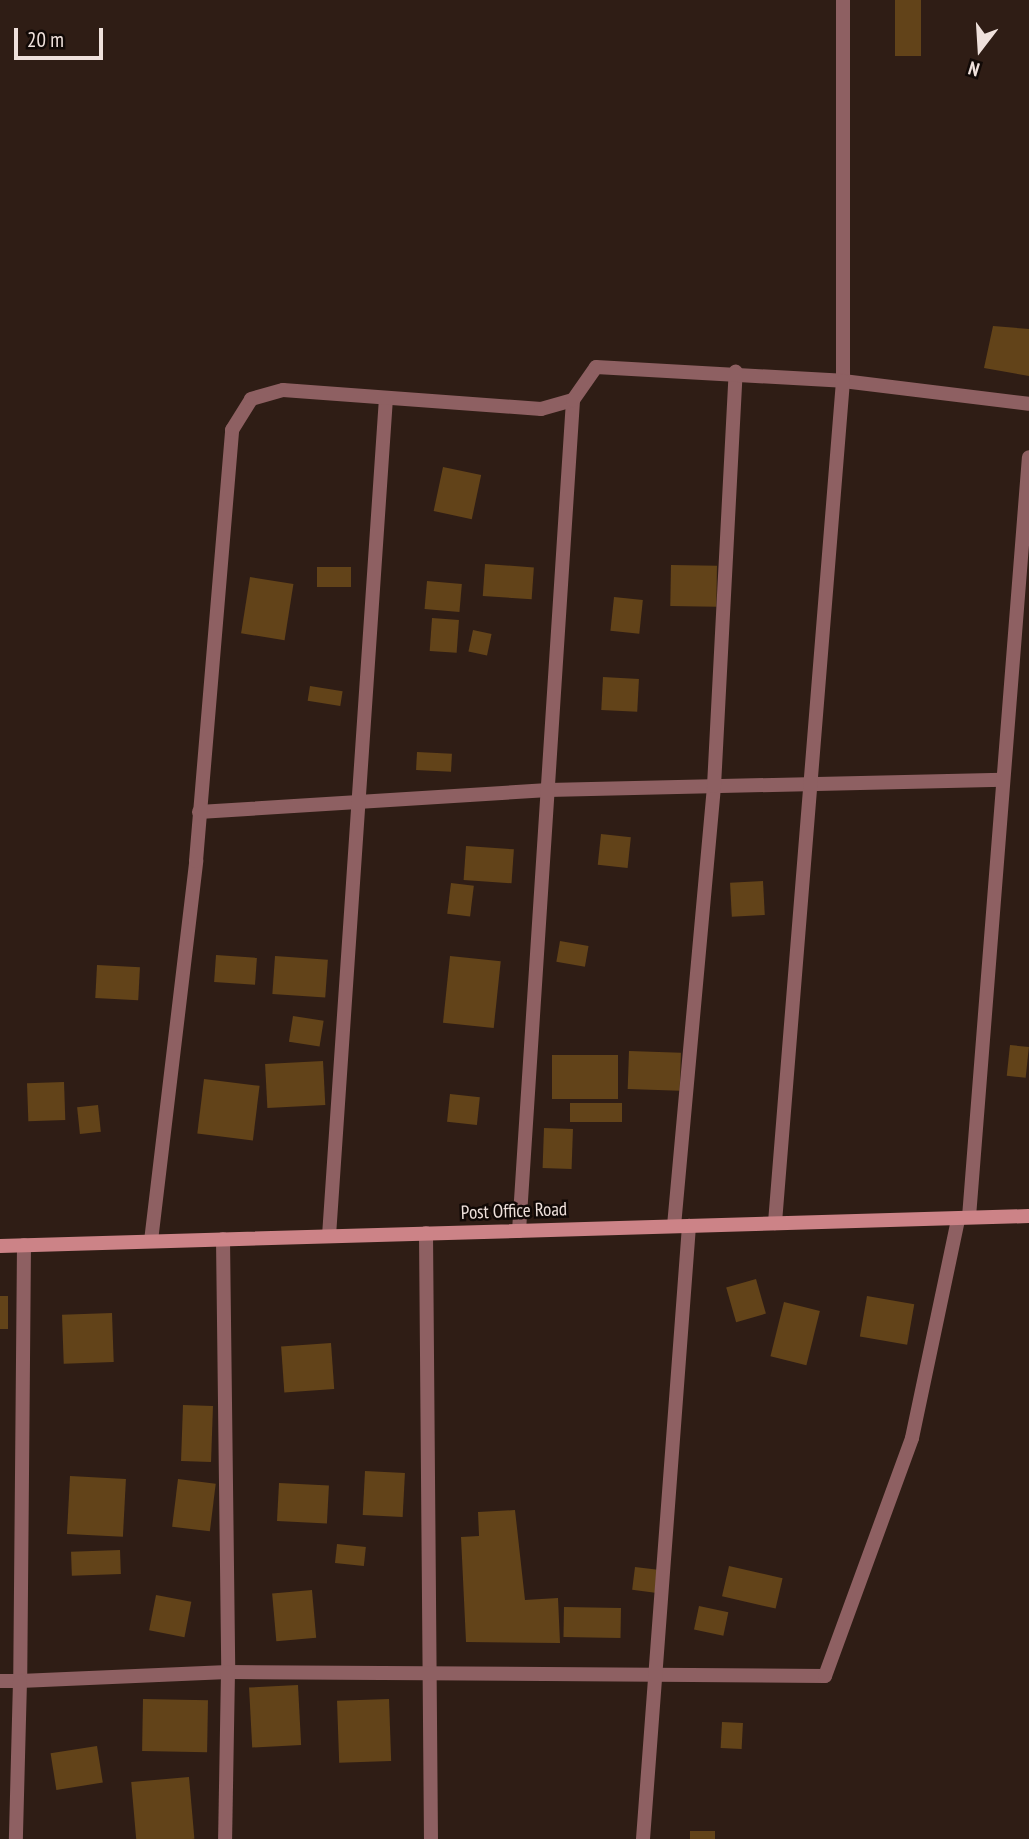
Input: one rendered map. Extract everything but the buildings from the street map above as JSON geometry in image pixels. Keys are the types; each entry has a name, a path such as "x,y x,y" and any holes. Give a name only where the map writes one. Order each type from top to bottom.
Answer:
{"street":[{"path":"775,1223 843,381 844,0"},
{"path":"519,1231 573,400 596,368 736,372 843,381 1029,404"},
{"path":"674,1226 714,786 736,372"},
{"path":"151,1241 199,812 232,430 251,399 283,390 541,409 573,400"},
{"path":"329,1236 386,398"},
{"path":"0,1681 228,1672 427,1670 825,1676 912,1438 964,1218 1029,457"},
{"path":"199,812 548,790 1003,780"},
{"name":"Post Office Road","path":"0,1246 1029,1216"},
{"path":"643,1839 660,1674 689,1226"},
{"path":"426,1233 427,1670 431,1839"},
{"path":"223,1239 228,1672 225,1839"},
{"path":"16,1839 24,1245"}]}
